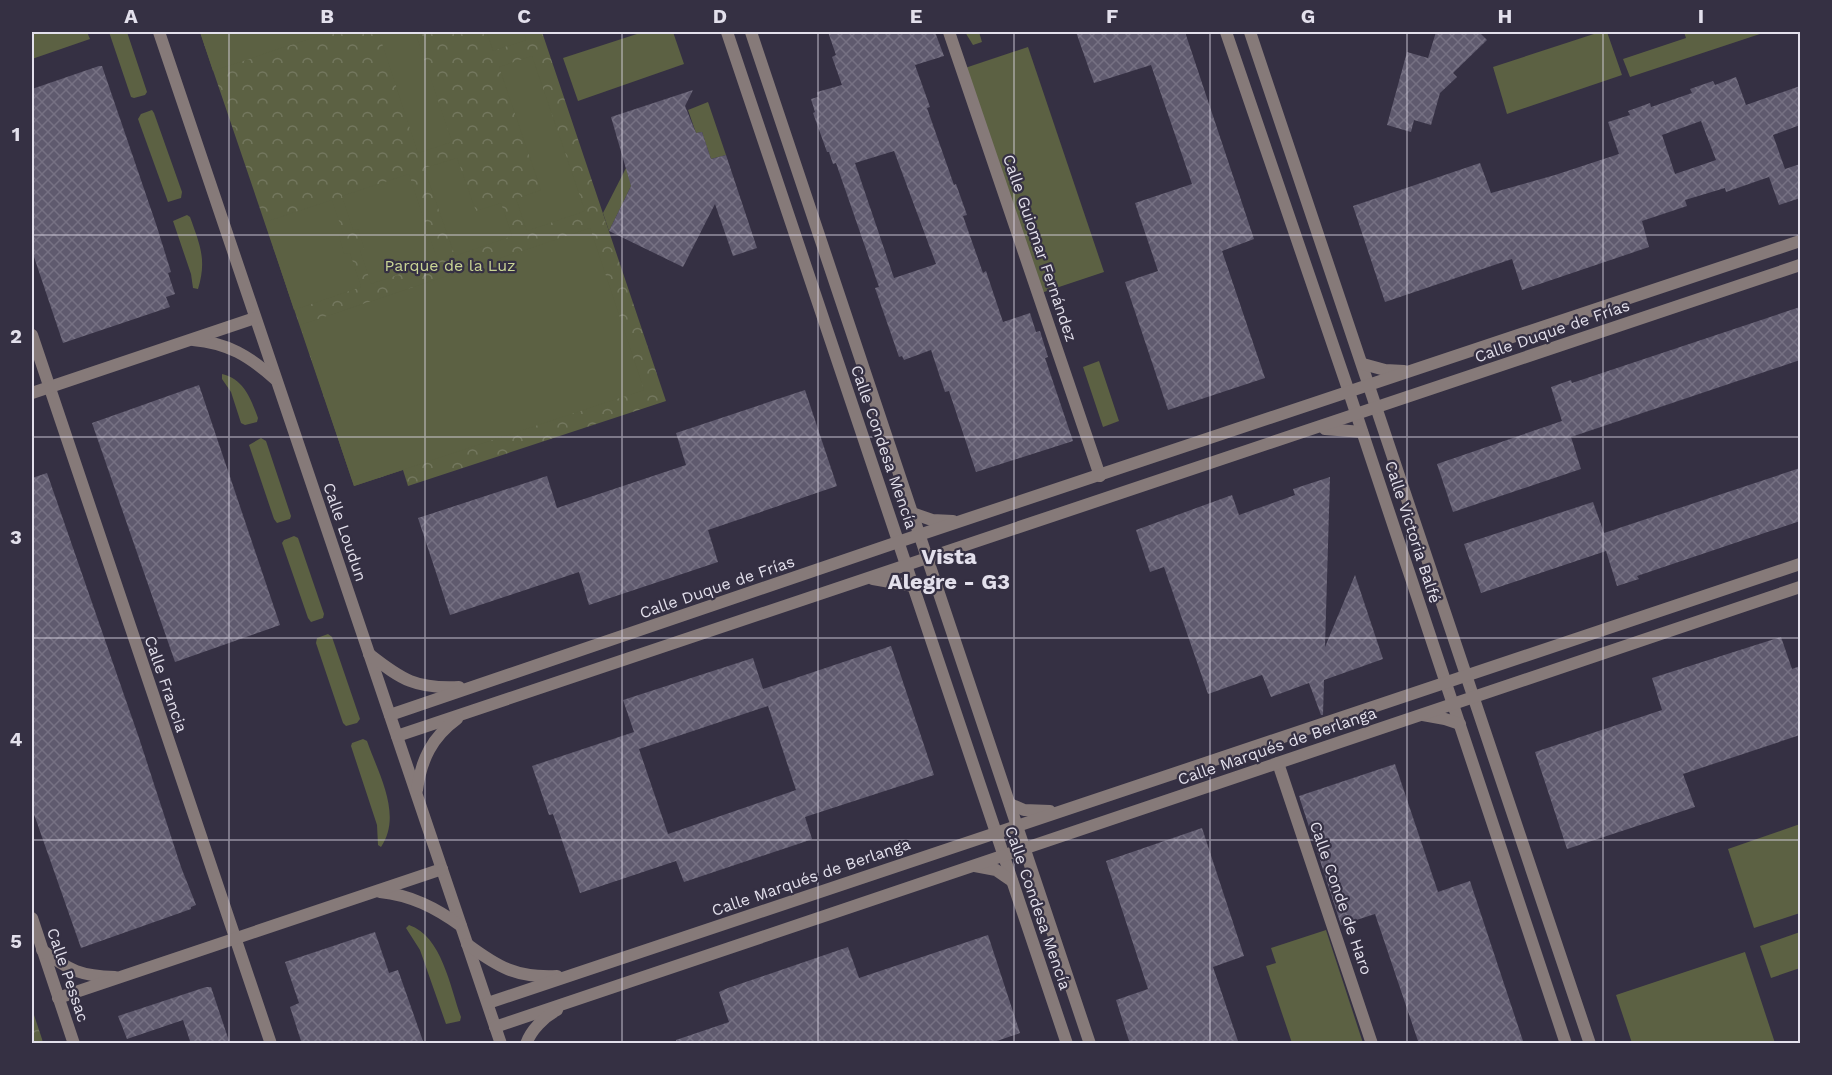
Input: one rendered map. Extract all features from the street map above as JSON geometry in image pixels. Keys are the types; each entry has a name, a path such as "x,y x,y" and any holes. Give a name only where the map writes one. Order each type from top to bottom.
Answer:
{"street":[{"name":"Calle Loudun","path":"159,32 501,1044"},
{"name":"Calle Condesa Mencía","path":"727,32 1067,1044"},
{"name":"Calle Condesa Mencía","path":"751,32 1090,1044"},
{"name":"Calle Guiomar Fernández","path":"950,32 1100,476"},
{"name":"Calle Victoria Balfé","path":"1226,32 1357,415 1566,1044"},
{"name":"Calle Victoria Balfé","path":"1250,32 1378,407 1590,1044"},
{"name":"Calle Duque de Frías","path":"390,715 898,542 1800,241"},
{"name":"Calle Duque de Frías","path":"397,736 1800,265"},
{"path":"32,393 255,318"},
{"name":"Calle Francia","path":"32,335 271,1044"},
{"path":"188,340 207,341 243,354 276,380"},
{"name":"Calle Duque de Frías","path":"1363,364 1385,370 1411,371"},
{"name":"Calle Duque de Frías","path":"1315,429 1344,429 1362,432"},
{"name":"Calle Duque de Frías","path":"912,513 941,521 969,519"},
{"name":"Calle Marqués de Berlanga","path":"488,1003 1800,564"},
{"name":"Calle Duque de Frías","path":"868,578 913,586"},
{"name":"Calle Marqués de Berlanga","path":"495,1027 1800,587"},
{"name":"Calle Duque de Frías","path":"369,654 410,682 443,688 475,686"},
{"name":"Calle Marqués de Berlanga","path":"1461,658 1479,663 1505,662"},
{"name":"Calle Duque de Frías","path":"417,795 423,760 431,744 456,720 480,708"},
{"path":"1422,714 1460,724"},
{"name":"Calle Conde de Haro","path":"1278,763 1372,1044"},
{"name":"Calle Marqués de Berlanga","path":"1010,804 1035,811 1063,810"},
{"path":"973,866 996,870 1012,881"},
{"path":"58,998 442,869"},
{"path":"376,891 394,893 419,901 440,911 461,926"},
{"name":"Calle Pessac","path":"32,918 74,1044"},
{"name":"Calle Marqués de Berlanga","path":"467,944 500,967 516,973 570,975"},
{"path":"42,950 60,964 87,976 123,977"},
{"name":"Calle Marqués de Berlanga","path":"526,1044 528,1036 548,1014 578,999"}],"green space":[{"path":"32,32 87,32 90,39 32,59"},
{"path":"109,32 127,32 147,92 145,95 131,97"},
{"name":"Parque de la Luz","path":"200,32 542,32 666,401 408,486 403,470 354,486"},
{"path":"200,32 330,32 213,71"},
{"path":"415,32 452,142 418,153 379,34"},
{"path":"487,32 524,32 526,40 493,51"},
{"path":"643,32 673,32 684,64 578,101 563,58"},
{"path":"965,32 979,32 982,42 973,45"},
{"path":"1600,32 1607,32 1622,75 1507,114 1493,67"},
{"path":"1684,32 1766,32 1630,77 1623,59 1686,38"},
{"path":"1028,47 1104,272 1041,293 965,68"},
{"path":"532,56 585,211 527,231 516,199 541,190 499,67"},
{"path":"708,102 726,155 711,159 702,132 696,133 688,110"},
{"path":"152,110 182,192 181,198 168,202 138,119 141,114"},
{"path":"457,158 476,211 501,203 512,236 455,256 424,168"},
{"path":"627,166 631,186 609,231 603,213"},
{"path":"409,174 438,261 371,284 360,250 364,248 358,229 353,230 342,196"},
{"path":"332,200 343,233 339,235 344,254 350,253 361,287 294,310 265,222"},
{"path":"187,215 190,217 197,236 201,253 202,269 198,289 193,288 191,274 173,221"},
{"path":"590,228 644,390 354,486 300,325"},
{"path":"1099,361 1119,421 1103,427 1083,367"},
{"path":"222,374 236,380 246,391 258,418 257,422 245,425 241,423 231,392 222,379"},
{"path":"261,438 266,441 291,516 290,519 277,523 249,445"},
{"path":"294,536 298,538 324,614 323,618 311,622 282,543"},
{"path":"328,634 332,637 360,719 357,723 346,726 343,723 316,643 317,638"},
{"path":"363,739 367,741 377,767 389,808 390,821 381,847 378,845 377,825 351,746 352,743"},
{"path":"1800,824 1800,913 1754,928 1728,849"},
{"path":"409,925 430,940 437,951 461,1017 460,1021 446,1024 420,950 406,928"},
{"path":"1326,930 1363,1043 1292,1043 1266,966 1276,963 1271,948"},
{"path":"1800,932 1800,968 1771,978 1760,946"},
{"path":"1745,952 1775,1043 1632,1043 1616,995"},
{"path":"32,1009 42,1039 43,1043 32,1043"}],"building":[{"path":"828,32 935,32 944,56 915,65 930,107 927,108 967,215 963,216 983,273 986,271 1003,322 1030,313 1036,332 1040,331 1048,357 1045,358 1073,441 976,472 949,391 945,392 931,350 904,360 902,356 899,357 875,288 879,287 836,163 833,164 827,152 813,113 815,112 811,99 818,97 817,92 842,85 832,57 836,55","holes":["894,151 936,264 894,278 855,163"]},
{"path":"1076,32 1185,32 1254,239 1222,251 1265,378 1168,410 1125,282 1158,271 1135,203 1192,184 1151,65 1094,83"},
{"path":"1436,32 1479,32 1487,40 1453,73 1457,77 1440,93 1431,125 1414,120 1411,132 1387,125 1407,52 1428,58"},
{"path":"102,66 156,224 171,272 168,273 175,294 166,297 170,307 63,343 32,251 32,89"},
{"path":"1736,77 1746,105 1800,86 1800,125 1773,135 1785,169 1800,164 1800,198 1779,205 1769,177 1726,192 1725,188 1685,200 1687,206 1642,221 1649,247 1522,290 1512,259 1385,302 1353,206 1480,163 1491,193 1619,154 1608,122 1630,115 1628,111 1650,103 1651,107 1692,93 1690,89 1713,81 1715,85","holes":["1701,121 1716,160 1675,174 1662,135"]},
{"path":"693,90 685,106 696,133 702,132 711,159 726,155 757,248 733,256 715,204 683,267 609,231 631,186 611,117"},
{"path":"1800,307 1800,360 1571,437 1581,469 1453,512 1437,464 1562,421 1551,387 1571,380 1572,383"},
{"path":"199,385 280,625 175,662 92,423"},
{"path":"805,390 837,486 708,530 718,562 589,605 579,572 450,615 418,518 547,476 557,508 686,465 676,433"},
{"path":"1800,468 1800,521 1637,576 1639,579 1617,586 1606,551 1481,593 1464,544 1593,502 1604,533"},
{"path":"47,473 196,905 191,909 81,948 32,811 32,478"},
{"path":"1330,477 1325,647 1355,575 1383,659 1324,680 1323,715 1321,715 1309,683 1271,697 1262,675 1208,694 1164,567 1150,572 1136,530 1232,495 1239,515 1295,495 1293,489"},
{"path":"1781,637 1792,669 1800,666 1800,735 1683,774 1695,807 1567,849 1535,752 1662,710 1652,678"},
{"path":"891,646 934,775 805,817 812,839 684,882 676,861 580,893 553,814 549,815 532,766 634,732 623,700 753,658 763,689","holes":["768,706 796,790 668,834 639,749"]},
{"path":"1395,764 1438,892 1470,881 1524,1044 1419,1044 1375,914 1341,925 1299,796"},
{"path":"1202,828 1244,956 1213,967 1239,1044 1130,1044 1116,1000 1148,989 1106,861"},
{"path":"375,932 389,973 398,970 424,1044 302,1044 290,1007 299,1003 285,962"},
{"path":"988,935 1020,1033 988,1044 676,1044 676,1040 729,1022 719,992 728,988 848,947 859,978"},
{"path":"211,987 230,1044 191,1044 183,1020 127,1039 118,1016"}],"district":[{"name":"Vista Alegre - G3","path":"949,568"}]}
